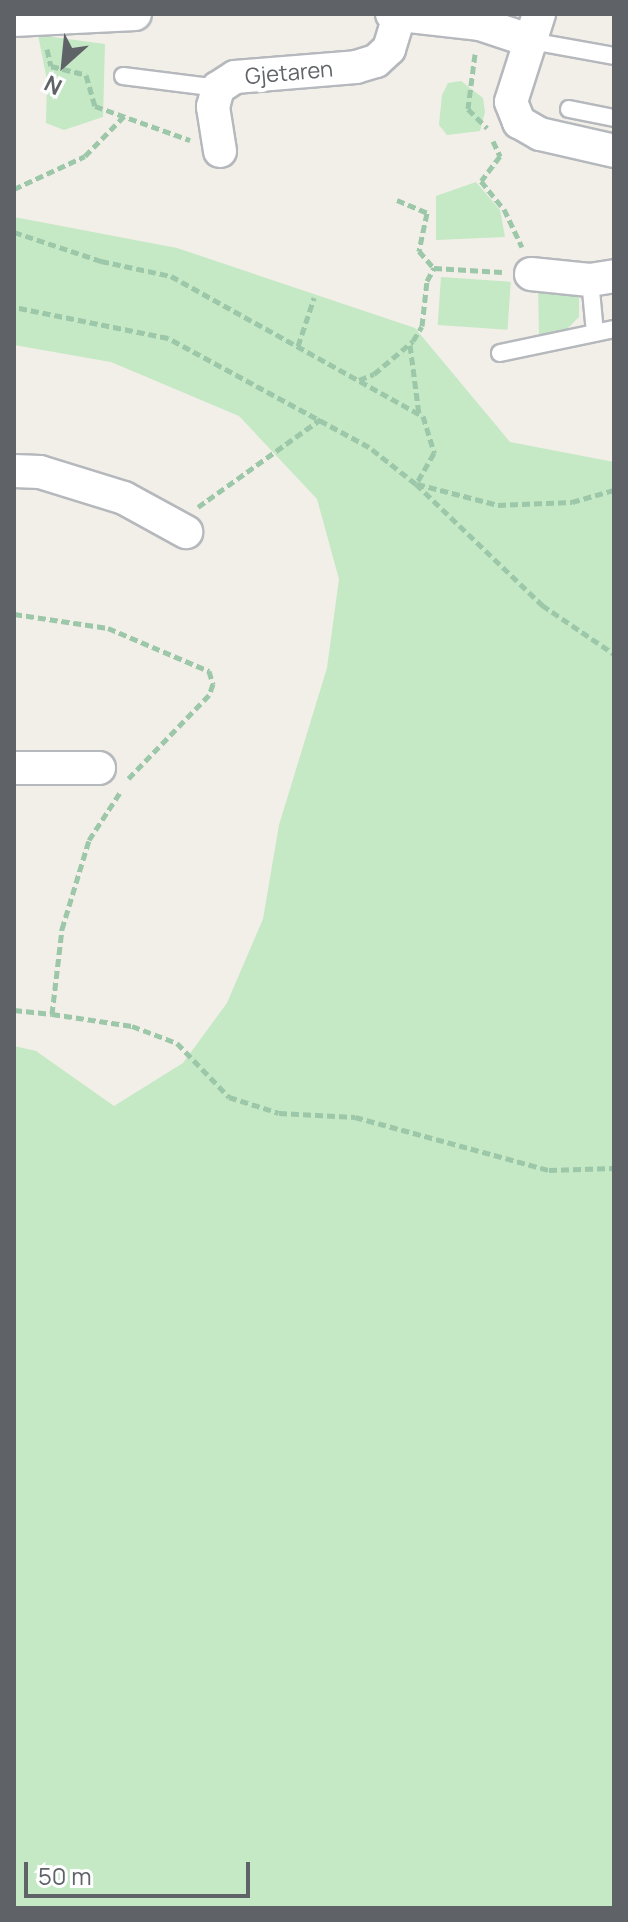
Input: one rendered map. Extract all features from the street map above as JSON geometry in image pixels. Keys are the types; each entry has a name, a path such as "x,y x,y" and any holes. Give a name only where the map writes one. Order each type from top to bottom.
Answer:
{"street":[{"path":"14,20 135,14"},
{"name":"Gjetaren","path":"220,151 213,107 218,88 235,77 376,61 389,49 395,15 535,27"},
{"path":"535,27 511,102 519,122 540,134 613,138"},
{"path":"531,274 602,278"},
{"path":"14,471 40,472 124,498 180,529"},
{"path":"14,768 99,768"}],"lane":[{"path":"535,27 614,56"},
{"path":"123,76 218,88"},
{"path":"569,109 613,138"},
{"path":"595,333 602,278"},
{"path":"500,353 614,329"}],"path":[{"path":"397,200 427,213 419,251 434,268 531,274 504,209 481,181 500,156 488,129 468,109 480,24"},
{"path":"14,189 85,156 124,116"},
{"path":"14,232 101,261 171,276 419,414"},
{"path":"359,380 374,374 410,344 422,326 427,281 434,268"},
{"path":"298,346 314,298"},
{"path":"14,307 168,338 321,419 416,484 542,605 614,654"},
{"path":"410,344 419,414 434,453 416,484"},
{"path":"180,529 321,419"},
{"path":"416,484 498,505 572,502 614,490"},
{"path":"52,1014 132,1026 177,1043 229,1097 279,1113 355,1117 549,1170 614,1168"}],"green space":[{"path":"38,35 105,44 103,117 64,130 46,123 47,80"},
{"path":"461,81 483,98 485,112 480,131 447,135 439,125 442,95 448,83"},
{"path":"476,182 500,210 505,237 436,240 436,196"},
{"path":"14,217 177,248 415,328 510,442 614,462 614,1908 14,1908 14,1046 36,1051 114,1106 183,1063 227,1003 263,919 279,825 327,668 339,579 317,499 239,416 111,362 14,345"},
{"path":"441,277 511,282 507,330 438,325"},
{"path":"538,284 565,285 579,298 579,317 564,332 539,336"}]}
